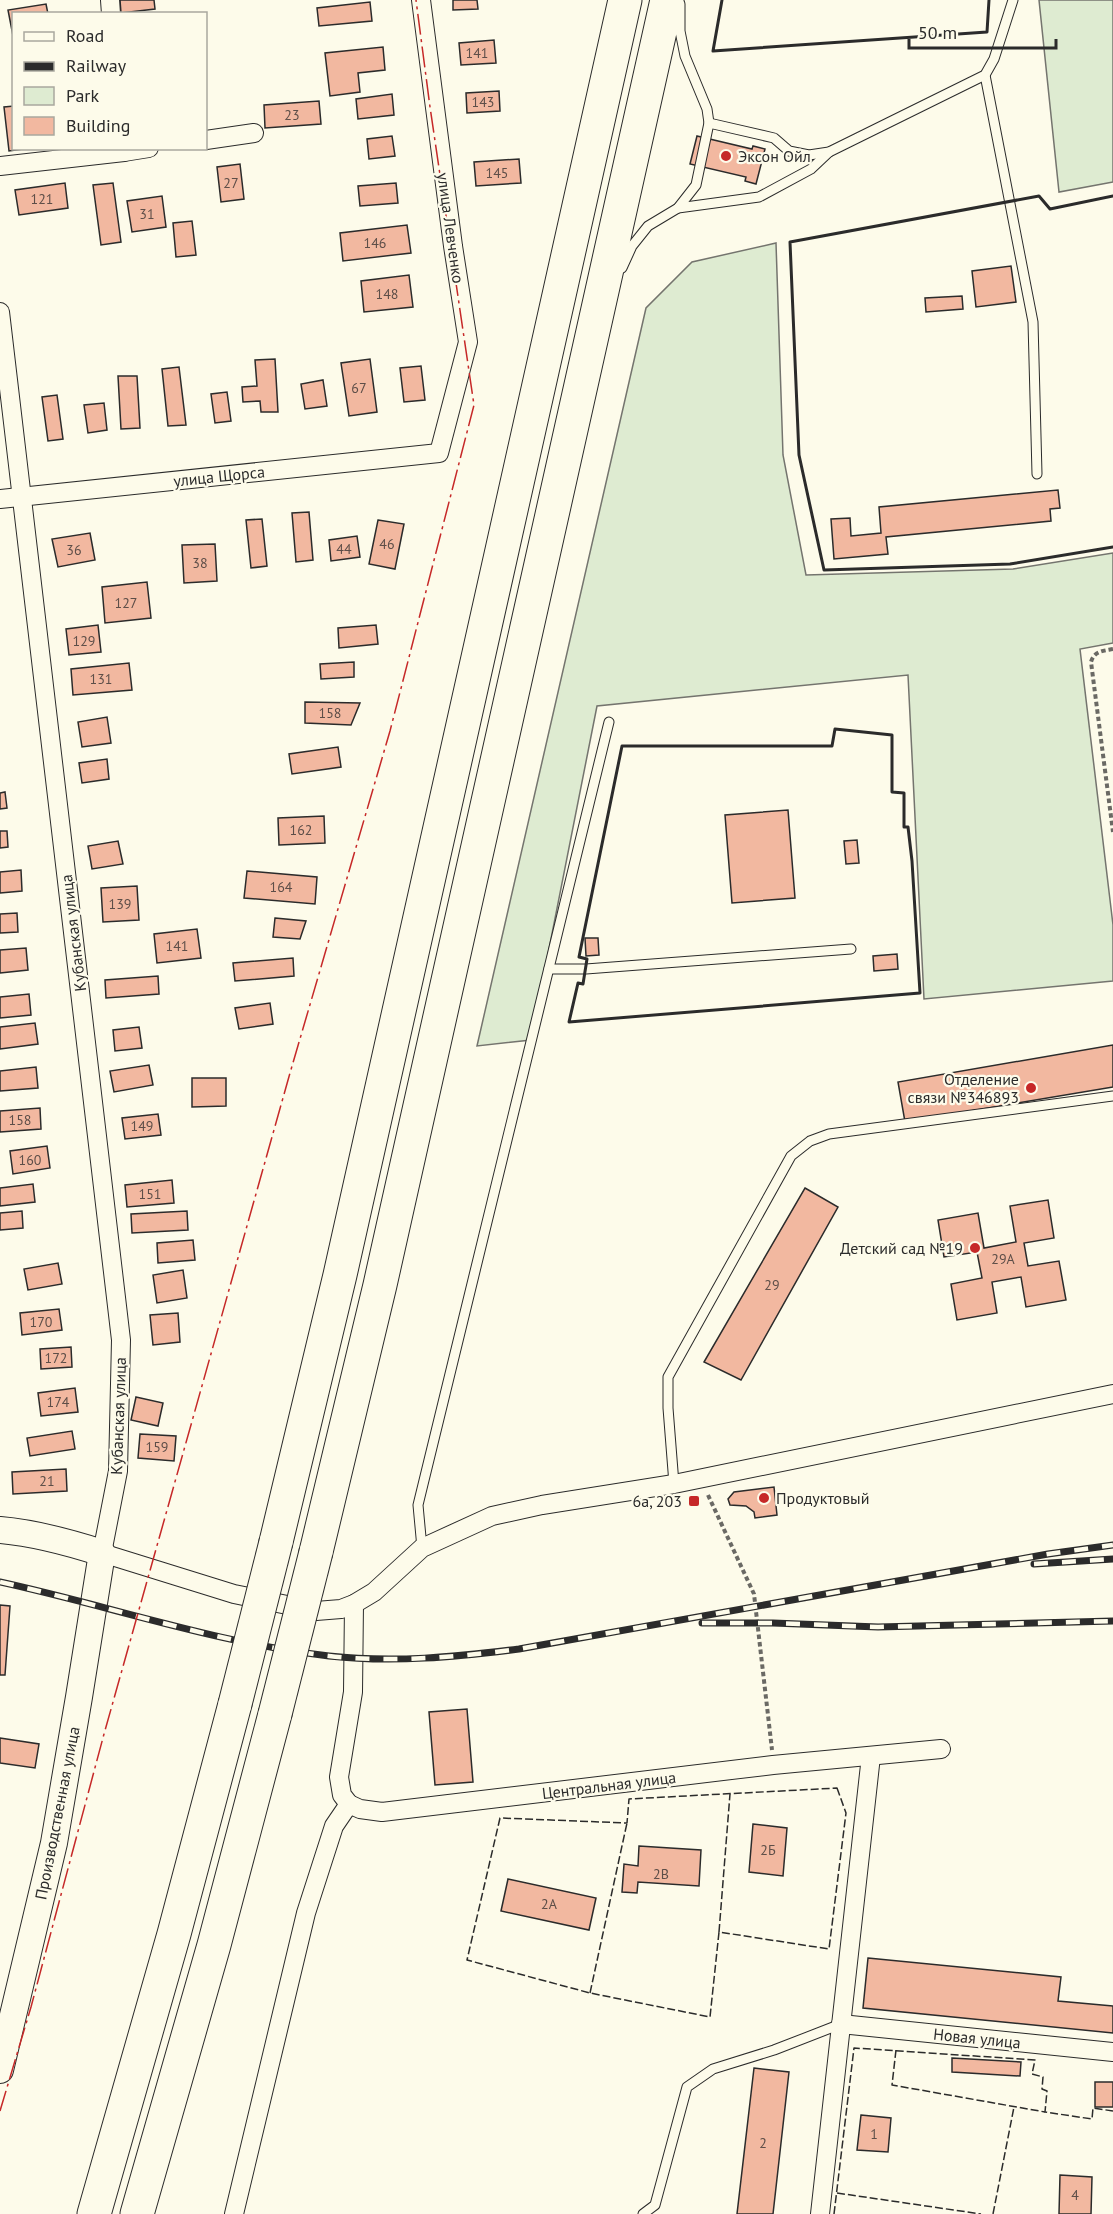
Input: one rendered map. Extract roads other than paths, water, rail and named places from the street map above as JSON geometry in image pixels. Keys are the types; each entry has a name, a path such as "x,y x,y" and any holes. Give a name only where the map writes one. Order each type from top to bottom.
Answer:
{"highway":[{"path":"94,2214 171,1946 235,1704 343,1264 625,0"},
{"path":"137,2214 275,1714 383,1273 589,371 667,0"}],"street":[{"name":"улица Левченко","path":"421,0 468,342 439,453"},
{"path":"207,140 254,133"},
{"path":"0,166 123,150"},
{"name":"Кубанская улица","path":"0,312 121,1340 118,1471 102,1553"},
{"name":"улица Щорса","path":"0,499 439,453"},
{"path":"0,1530 55,1538 234,1594 316,1611 341,1609 374,1592 423,1548 492,1516 542,1505 700,1479 1113,1394"},
{"name":"Производственная улица","path":"0,2070 54,1843 80,1697 102,1553"},
{"path":"234,2214 306,1913 334,1826 349,1804 342,1795 339,1777 353,1692 354,1604"},
{"name":"Центральная улица","path":"349,1804 360,1809 382,1812 773,1765 941,1749"},
{"path":"820,2214 871,1756"},
{"name":"Новая улица","path":"841,2024 1113,2052"}],"lane":[{"path":"619,273 632,246 648,226 678,208 696,185 709,123 707,109 685,56 680,31 680,0"},
{"path":"678,208 759,197 811,169 829,152 985,75 994,59 1013,0"},
{"path":"985,75 1033,322 1037,474"},
{"path":"709,123 774,138 789,152 809,155 829,152"},
{"path":"423,1548 418,1505 609,722"},
{"path":"549,969 597,968 851,949"},
{"path":"674,1484 668,1377 791,1156 810,1141 829,1134 1113,1096"},
{"path":"643,2214 655,2205 687,2087 713,2069 774,2050 841,2024"}],"railway":[{"path":"0,1582 245,1642 329,1656 401,1659 448,1657 519,1649 1048,1554 1113,1545"},
{"path":"1034,1564 1113,1559"},
{"path":"702,1623 878,1627 1113,1621"}],"place":[{"name":"Эксон Ойл","path":"726,156"},
{"name":"Отделение связи №346893","path":"1031,1088"},
{"name":"Детский сад №19","path":"975,1248"},
{"name":"Продуктовый","path":"764,1498"},
{"name":"6a, 203","path":"694,1501"}]}
